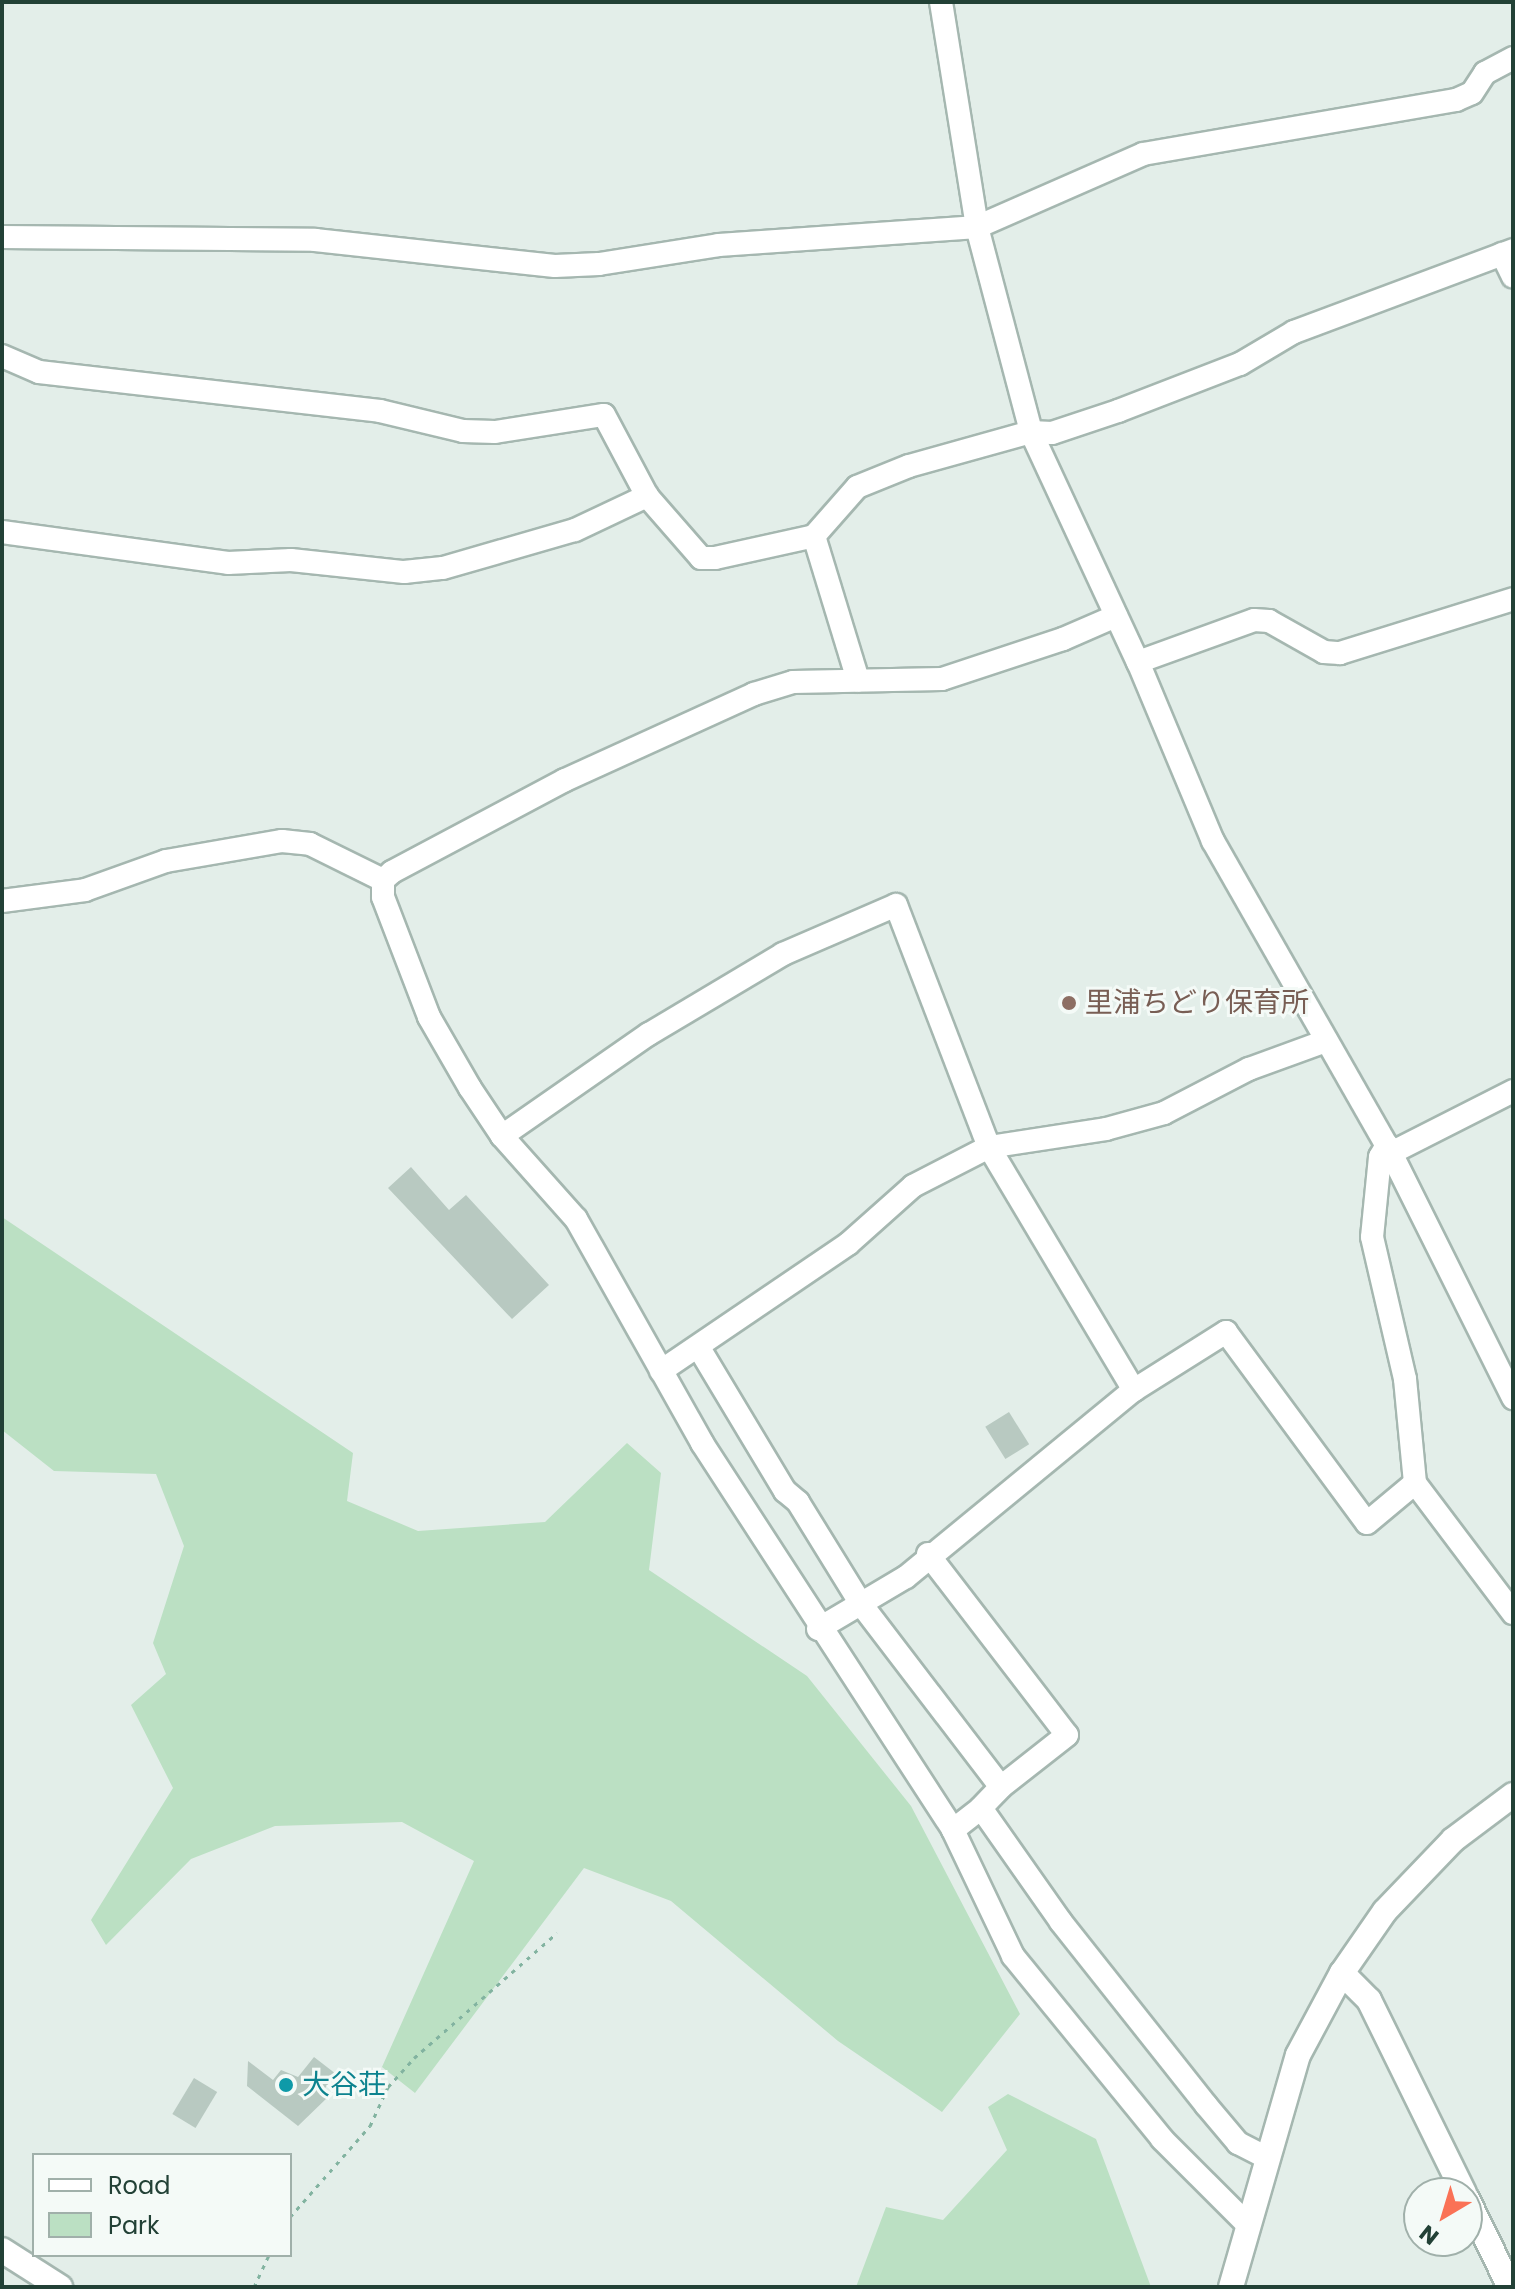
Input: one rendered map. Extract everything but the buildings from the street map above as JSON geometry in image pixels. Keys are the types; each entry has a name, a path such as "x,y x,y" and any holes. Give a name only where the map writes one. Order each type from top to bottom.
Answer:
{"street":[{"path":"941,2 977,227 1031,432 1138,662 1213,841 1389,1149 1513,1398"},
{"path":"2,237 315,240 555,266 599,264 719,245 977,227 1143,154 1456,100 1472,93 1485,73 1513,58"},
{"path":"2,356 39,372 351,407 463,431 495,432 604,415 647,496 701,558 814,536 857,487 948,453 1031,432 1052,433 1197,383 1294,332 1507,252 1513,277"},
{"path":"2,532 228,563 291,560 404,572 443,568 575,530 647,496"},
{"path":"814,536 858,680"},
{"path":"1138,662 1254,620 1269,621 1324,652 1340,653 1513,599"},
{"path":"383,880 565,780 731,704 793,682 942,679 1063,639 1116,616"},
{"path":"2,901 85,890 166,861 282,841 310,844 383,880"},
{"path":"383,880 395,938 429,1017 502,1136 576,1219 661,1371 818,1629 953,1830 1013,1956 1054,2011 1171,2150 1248,2225"},
{"path":"502,1136 649,1034 770,962 896,905 989,1147 1134,1390"},
{"path":"661,1371 848,1244 913,1186 989,1147 1005,1140 1106,1129 1164,1113 1249,1069 1326,1041"},
{"path":"1513,1091 1389,1149 1380,1157 1372,1237 1405,1379 1415,1483 1513,1613"},
{"path":"818,1629 906,1577 928,1554 1134,1390 1226,1332 1367,1523 1415,1483"},
{"path":"699,1348 785,1491 798,1502 861,1604 1001,1787"},
{"path":"928,1554 1067,1735 953,1830"},
{"path":"1231,2287 1298,2055 1342,1973 1394,1901 1453,1840 1513,1795"},
{"path":"981,1808 1061,1922 1206,2105 1238,2143 1268,2158"},
{"path":"1342,1973 1369,2000 1456,2177"},
{"path":"1483,2232 1510,2287"},
{"path":"2,2250 60,2287"}],"path":[{"path":"292,2215 370,2126 388,2087 414,2058 557,1933"},
{"path":"254,2287 268,2257"}],"green space":[{"path":"2,1217 353,1453 347,1501 418,1531 545,1522 627,1443 661,1473 649,1570 807,1676 911,1806 1020,2014 942,2112 838,2041 671,1901 584,1868 415,2093 382,2067 474,1861 402,1822 275,1826 191,1859 106,1945 91,1920 173,1788 131,1705 166,1674 153,1643 184,1546 156,1474 54,1471 2,1430"},
{"path":"1008,2094 1096,2139 1151,2287 856,2287 886,2207 943,2220 1007,2150 988,2107"}],"place":[{"name":"里浦ちどり保育所","path":"1069,1003"},
{"name":"大谷荘","path":"286,2085"}]}
